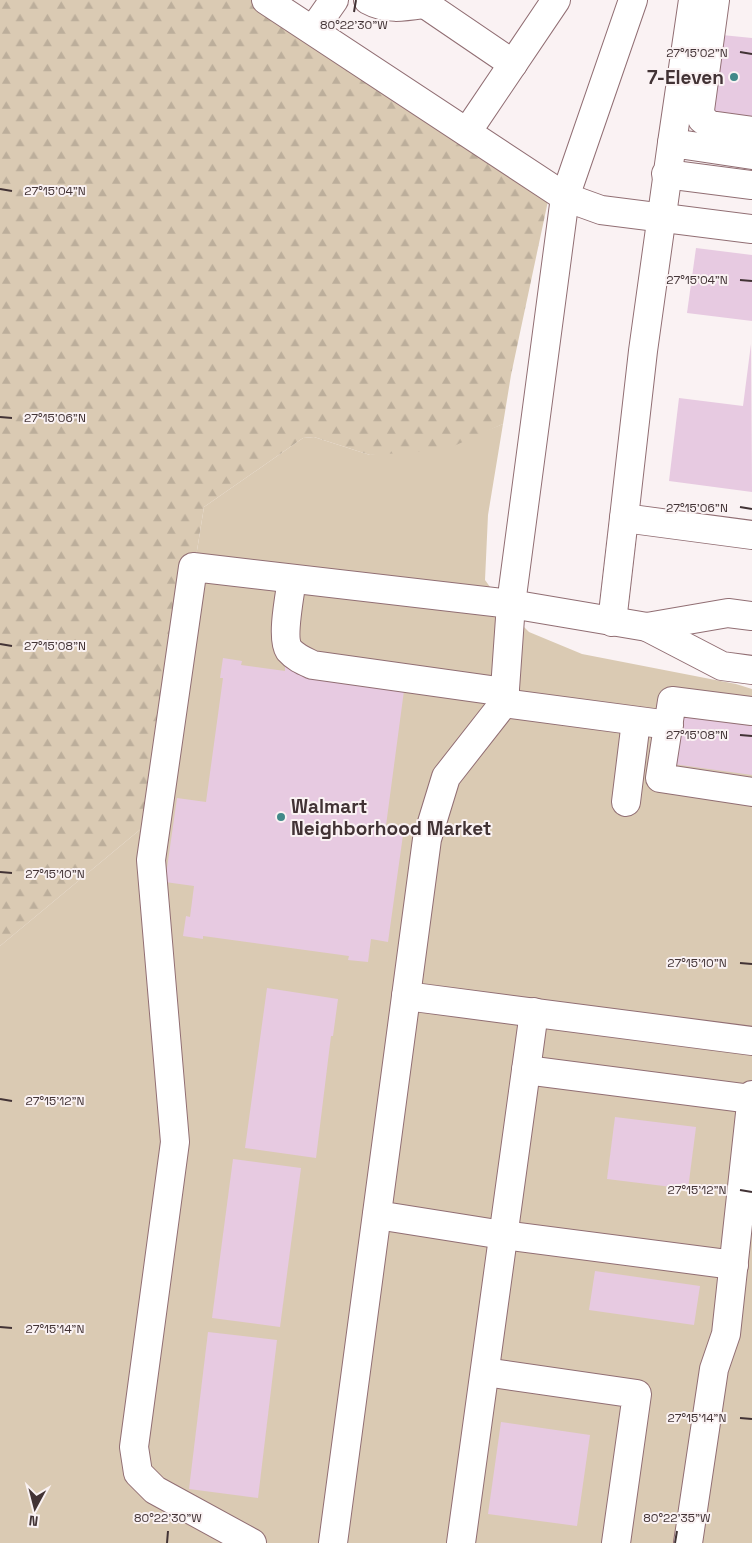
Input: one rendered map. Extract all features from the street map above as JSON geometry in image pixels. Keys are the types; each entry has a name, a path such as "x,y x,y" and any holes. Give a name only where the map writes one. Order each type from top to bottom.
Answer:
{"lane":[{"path":"266,0 565,197 601,210 752,229"},
{"path":"313,30 334,0"},
{"path":"368,0 378,6 397,8 434,5 513,64"},
{"path":"467,132 556,0"},
{"path":"333,1543 427,839 446,777 505,698 511,604 565,197 633,0"},
{"path":"612,622 666,174 693,0"},
{"path":"715,0 700,110 702,120 710,125 752,131"},
{"path":"672,143 752,155"},
{"path":"666,174 752,185"},
{"path":"624,518 752,535"},
{"path":"252,1543 155,1490 138,1473 134,1447 175,1142 151,860 193,567 511,604 647,627 728,613 752,616"},
{"path":"292,579 286,635 288,648 297,658 313,665 636,721 669,725"},
{"path":"647,627 722,666 752,670"},
{"path":"752,711 672,701 660,778 752,792"},
{"path":"626,802 636,721"},
{"path":"406,996 752,1041"},
{"path":"461,1543 534,1012"},
{"path":"526,1070 752,1099"},
{"path":"688,1543 714,1369 726,1334 752,1095"},
{"path":"377,1216 504,1235 734,1265"},
{"path":"485,1372 637,1394 616,1543"}],"green space":[{"path":"0,0 252,0 548,201 511,375 503,424 445,450 370,455 314,437 303,438 204,507 154,818 0,946"},
{"path":"503,424 488,515 485,580 506,609 529,632 582,654 736,684 752,689 752,1543 0,1543 0,946 154,818 204,507 303,438 314,437 370,455 488,430"}],"building":[{"name":"7-Eleven","path":"722,35 752,38 752,120 711,115"},
{"path":"696,248 752,255 752,321 687,313"},
{"path":"751,344 752,492 669,481 679,398 743,406"},
{"name":"Walmart Neighborhood Market","path":"223,658 242,661 241,665 285,671 285,666 405,683 385,833 403,835 388,942 371,939 368,962 348,960 349,956 203,936 203,939 183,936 186,916 190,917 194,886 165,882 177,798 206,802 223,678 220,678"},
{"path":"679,716 752,726 752,775 673,764"},
{"path":"267,988 338,999 333,1036 331,1036 316,1158 245,1148"},
{"path":"615,1117 696,1127 688,1189 607,1179"},
{"path":"233,1159 301,1168 280,1327 212,1318"},
{"path":"595,1271 700,1286 694,1325 589,1310"},
{"path":"208,1332 277,1340 258,1498 189,1489"},
{"path":"501,1422 590,1435 577,1526 488,1514"}],"place":[{"name":"7-Eleven","path":"734,77"},
{"name":"Walmart Neighborhood Market","path":"281,817"}]}
